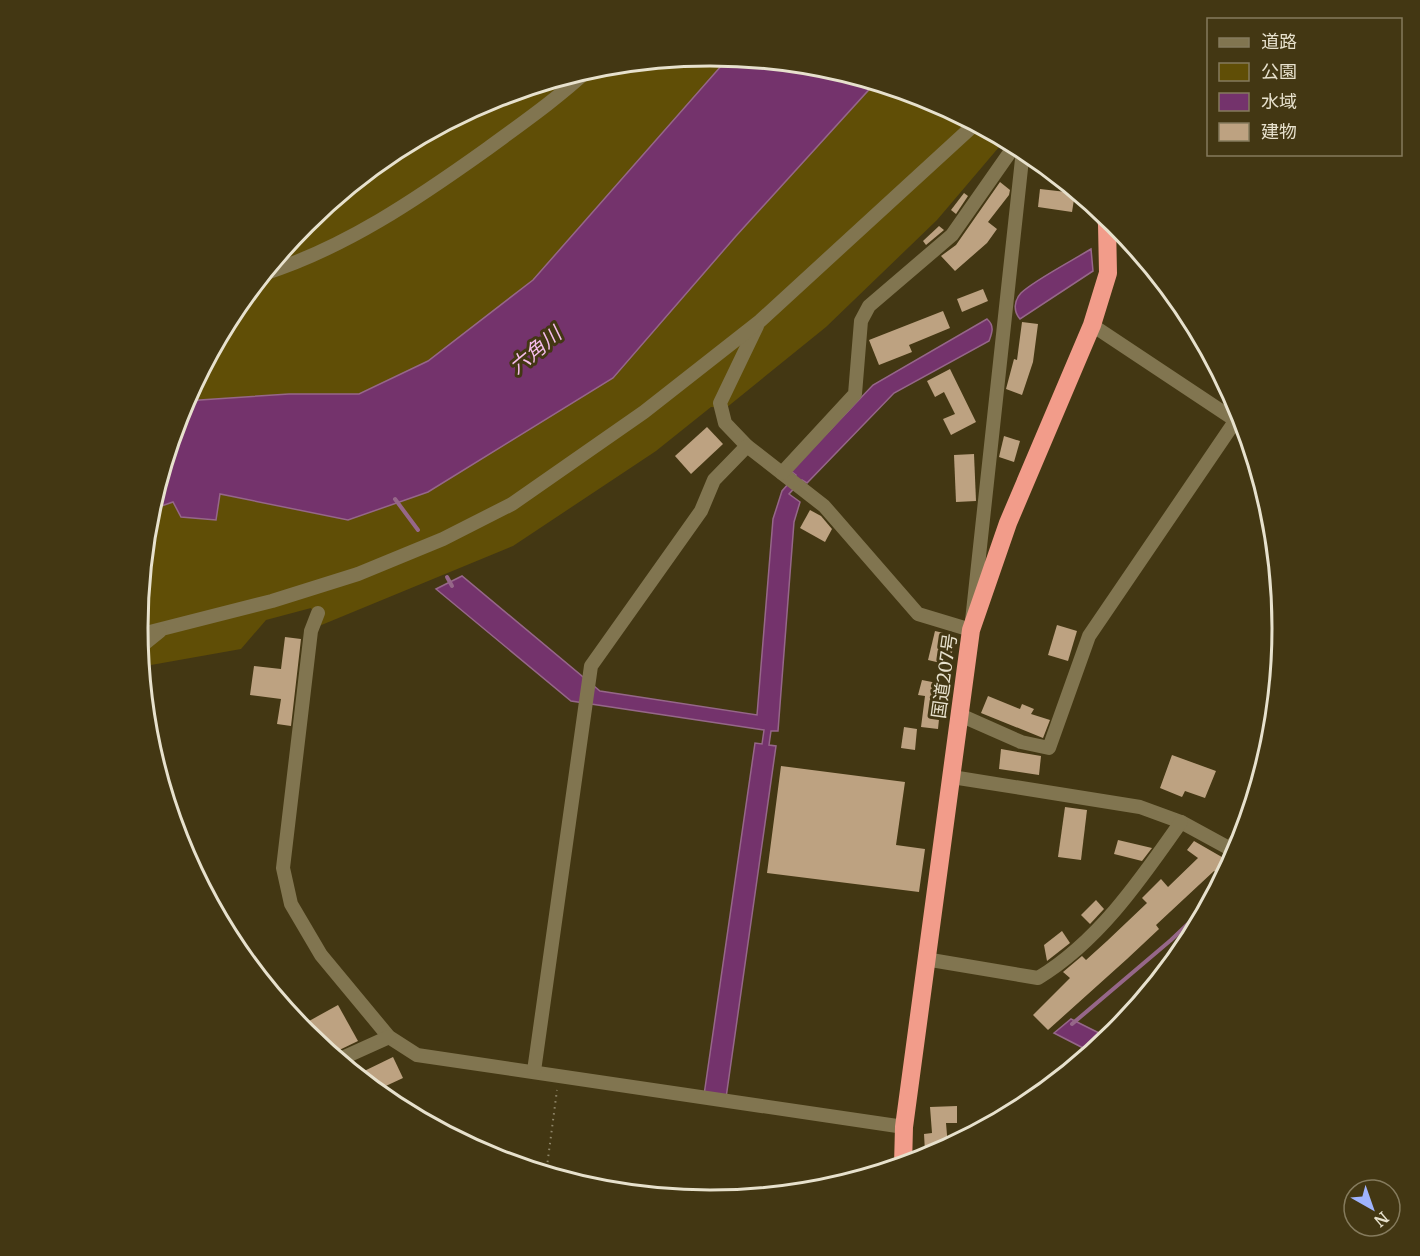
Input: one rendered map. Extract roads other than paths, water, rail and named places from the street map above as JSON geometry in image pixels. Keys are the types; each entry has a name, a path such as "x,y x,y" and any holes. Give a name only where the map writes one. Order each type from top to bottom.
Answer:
{"highway":[{"name":"国道207号","path":"903,1155 903,1126 971,630 1008,523 1092,325 1108,273 1107,231"}],"street":[{"path":"278,268 323,251 412,200 520,124 571,84"},
{"path":"148,632 272,601 358,574 443,539 512,504 644,412 760,321 969,129"},
{"path":"790,479 855,394 861,321 869,306 952,235 1009,153"},
{"path":"760,321 720,403 725,423 747,446 824,506 918,614 971,630 1022,161"},
{"path":"1092,325 1229,413"},
{"path":"960,715 1021,742 1049,748 1089,636 1235,428"},
{"path":"534,1071 591,666 701,511 714,480 747,446"},
{"path":"318,613 311,631 283,868 291,904 321,955 389,1037 417,1055 903,1126"},
{"path":"148,641 164,627"},
{"path":"952,777 1140,807 1181,822 1227,847"},
{"path":"926,959 1038,978 1059,963 1131,893 1181,822"},
{"path":"346,1056 389,1037"}],"water":[{"name":"六角川","path":"721,66 783,71 820,77 869,89 736,236 613,378 428,492 348,520 220,494 216,520 181,517 173,502 162,506 178,447 197,400 289,394 359,394 428,361 533,280"},
{"path":"1091,249 1093,271 1020,319 1015,306 1021,293 1044,276"},
{"path":"987,319 992,327 989,341 894,393 807,483 802,480 789,494 800,502 794,522 778,731 771,731 769,745 776,746 726,1098 704,1095 755,743 762,744 764,730 571,701 436,589 462,576 600,691 757,715 773,519 782,491 796,475 791,471 873,385"},
{"path":"1071,1019 1099,1033 1084,1048 1054,1033"}],"waterway":[{"path":"395,499 418,530"},
{"path":"447,577 452,586"},
{"path":"1072,1024 1186,925"}]}
